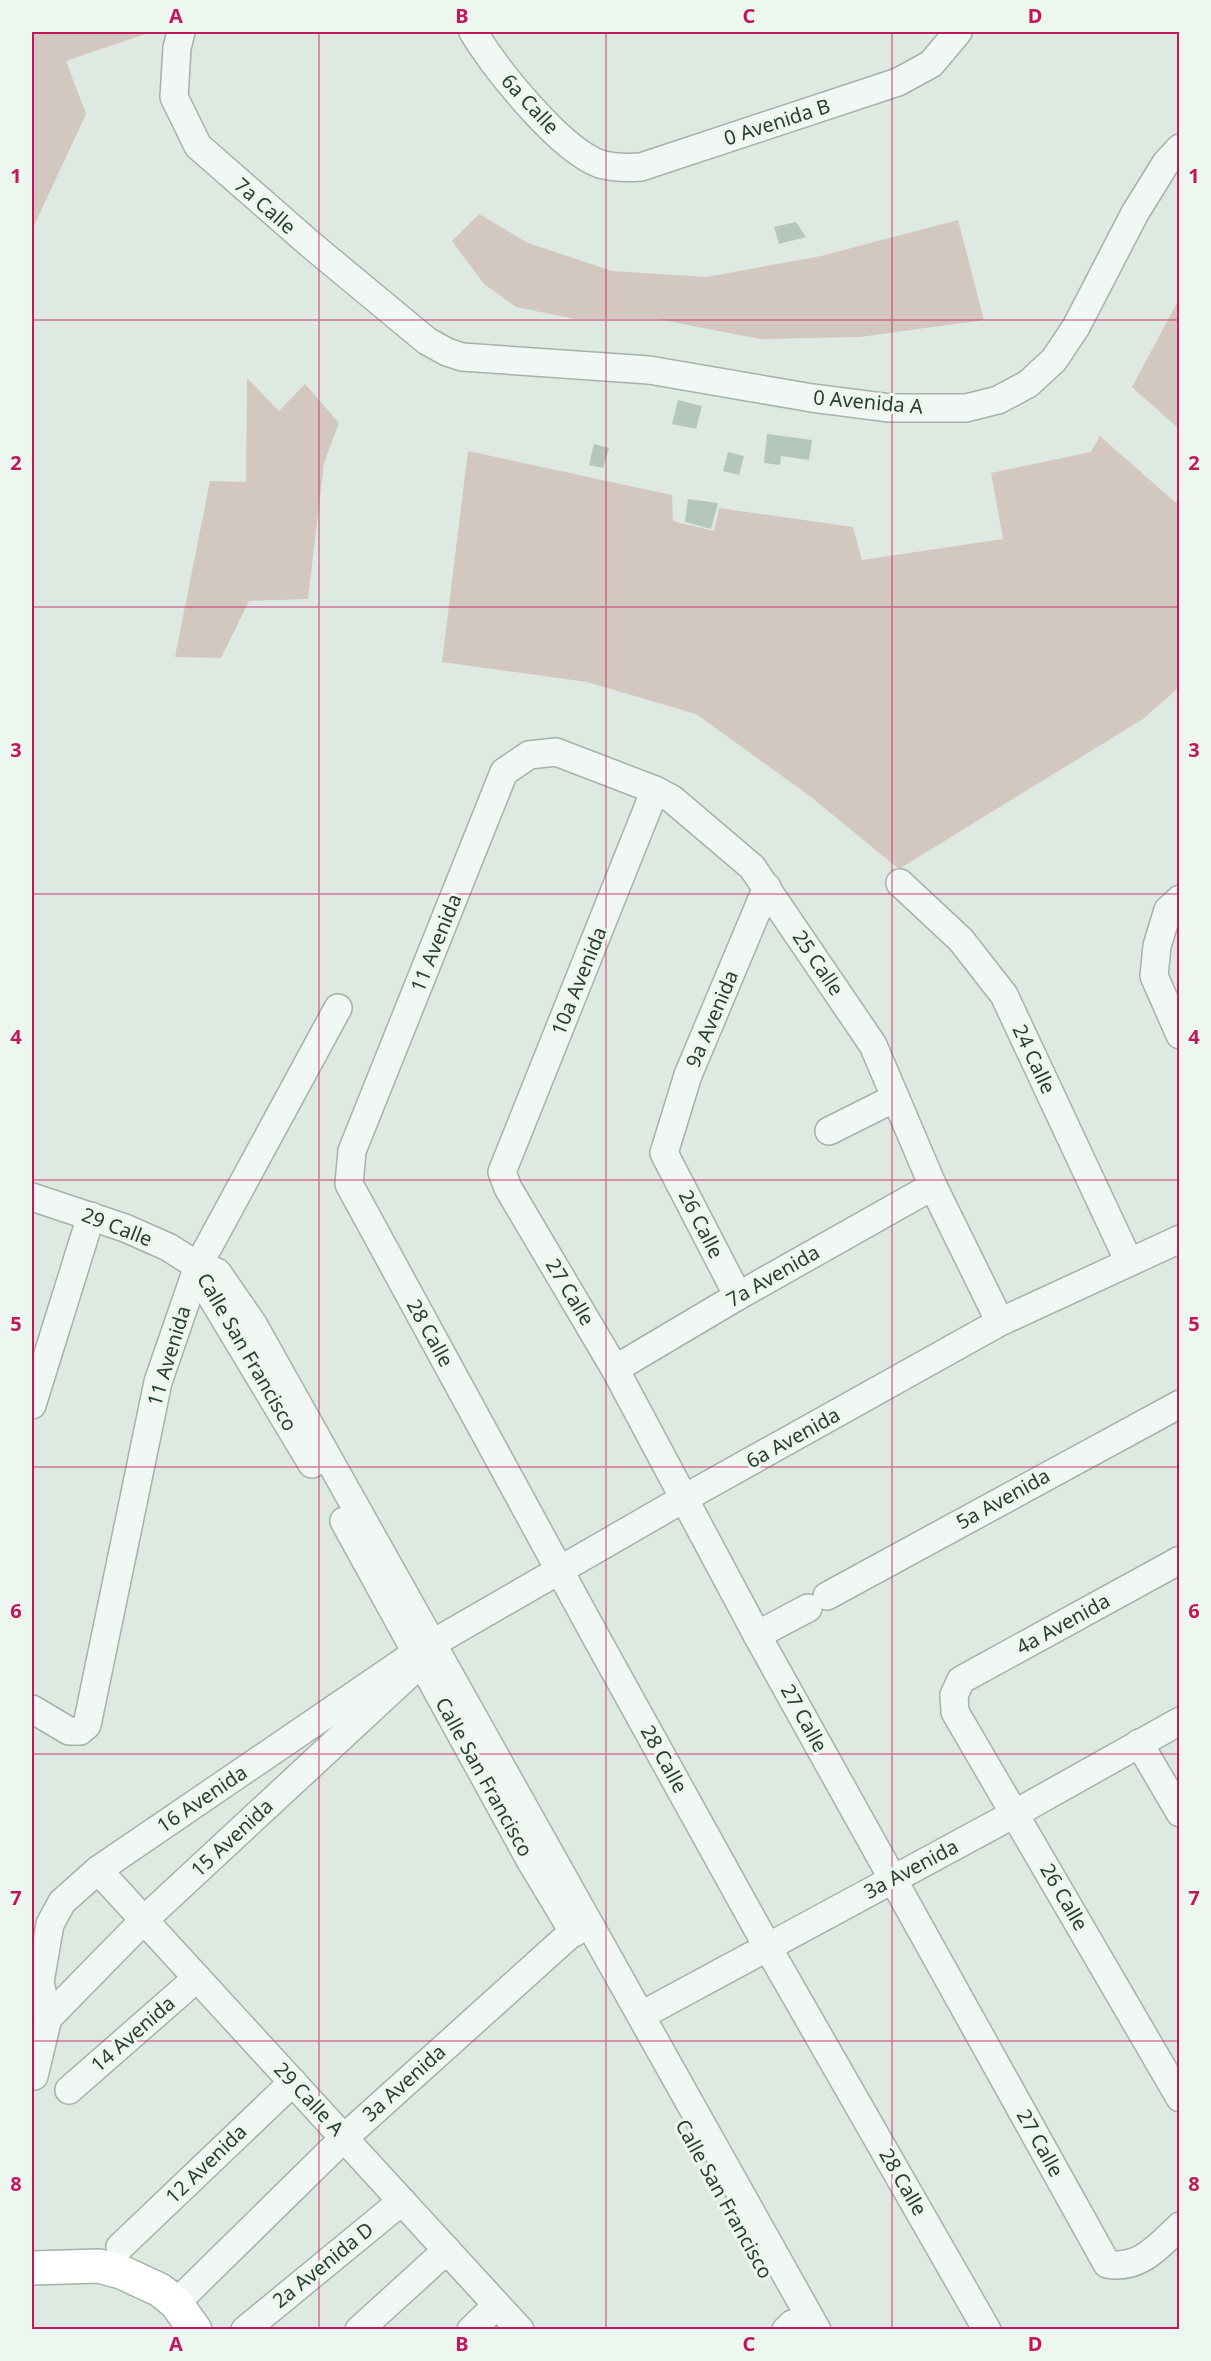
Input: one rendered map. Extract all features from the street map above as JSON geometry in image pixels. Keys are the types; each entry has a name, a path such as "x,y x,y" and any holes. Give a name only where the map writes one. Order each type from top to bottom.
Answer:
{"main road":[{"path":"32,2268 99,2266 143,2280 176,2303 195,2330"}],"street":[{"name":"7a Calle","path":"181,32 177,48 174,97 198,146 302,238 427,341"},
{"name":"6a Calle","path":"480,33 500,72 562,139 599,163"},
{"name":"0 Avenida B","path":"599,163 617,168 641,167 898,82 931,64 951,40"},
{"name":"0 Avenida A","path":"427,341 462,357 649,370 812,398 890,408 966,408 998,400 1028,384 1054,360 1082,317 1135,213 1166,163 1179,148"},
{"name":"25 Calle","path":"504,772 529,755 556,752 655,789 672,799 752,867 873,1045 933,1186 1000,1322"},
{"name":"11 Avenida","path":"349,1184 352,1151 504,772"},
{"name":"10a Avenida","path":"502,1172 655,789"},
{"name":"24 Calle","path":"900,883 961,940 1004,994 1129,1262"},
{"name":"9a Avenida","path":"664,1153 688,1075 767,887"},
{"path":"1179,899 1168,910 1157,946 1154,976 1179,1035"},
{"name":"11 Avenida","path":"32,1708 69,1731 80,1731 87,1725 158,1382 198,1266 338,1008"},
{"path":"829,1131 895,1098"},
{"name":"26 Calle","path":"664,1153 738,1296"},
{"name":"27 Calle","path":"502,1172 508,1188 615,1369 757,1635 1107,2264 1129,2266 1153,2251 1179,2226"},
{"name":"28 Calle","path":"349,1184 559,1571 768,1946 987,2330"},
{"name":"7a Avenida","path":"615,1369 738,1296 933,1186"},
{"name":"29 Calle","path":"32,1197 124,1228 168,1247 198,1266"},
{"path":"32,1405 91,1216"},
{"name":"6a Avenida","path":"424,1653 683,1499 1000,1322 1179,1239"},
{"name":"Calle San Francisco","path":"198,1266 217,1272 253,1324 530,1860 580,1925 642,2014 798,2328"},
{"name":"5a Avenida","path":"757,1635 1179,1404"},
{"name":"4a Avenida","path":"954,1695 961,1680 1179,1560"},
{"name":"16 Avenida","path":"36,1980 50,1924 62,1902 98,1870 424,1653"},
{"name":"15 Avenida","path":"48,2018 144,1920 424,1653"},
{"name":"26 Calle","path":"954,1695 955,1712 1016,1813 1179,2098"},
{"name":"3a Avenida","path":"642,2014 1016,1813 1179,1721"},
{"path":"1139,1743 1179,1813"},
{"name":"29 Calle A","path":"98,1870 520,2330"},
{"name":"Calle San Francisco","path":"580,1925 683,2125 798,2328"},
{"name":"3a Avenida","path":"176,2303 344,2138 580,1925"},
{"name":"14 Avenida","path":"69,2090 197,1978"},
{"path":"34,2076 48,2018 36,1980"},
{"name":"12 Avenida","path":"120,2247 293,2082"},
{"name":"2a Avenida D","path":"245,2330 402,2201"},
{"path":"359,2330 447,2250"},
{"path":"471,2330 497,2305"}],"shaded area":[{"path":"32,32 151,32 66,61 86,114 32,230"},
{"path":"479,214 528,243 612,271 706,277 821,256 958,220 984,320 860,337 760,339 657,319 575,319 516,307 484,284 452,241"},
{"path":"1179,299 1179,429 1132,387"},
{"path":"247,378 279,411 305,384 339,423 324,463 308,599 249,601 221,658 175,657 210,481 246,482"},
{"path":"1100,436 1176,503 1179,498 1179,687 1143,719 899,869 811,797 696,714 587,682 442,662 468,451 672,495 673,521 714,531 719,508 853,527 862,560 1003,539 991,473 1091,452"}],"building":[{"path":"796,222 806,237 779,244 774,227"},
{"path":"678,400 702,406 696,429 672,424"},
{"path":"767,434 812,440 809,460 781,456 780,465 764,463"},
{"path":"594,444 609,448 603,468 589,465"},
{"path":"728,452 744,456 739,475 723,471"},
{"path":"688,499 718,503 711,529 685,522"}]}
